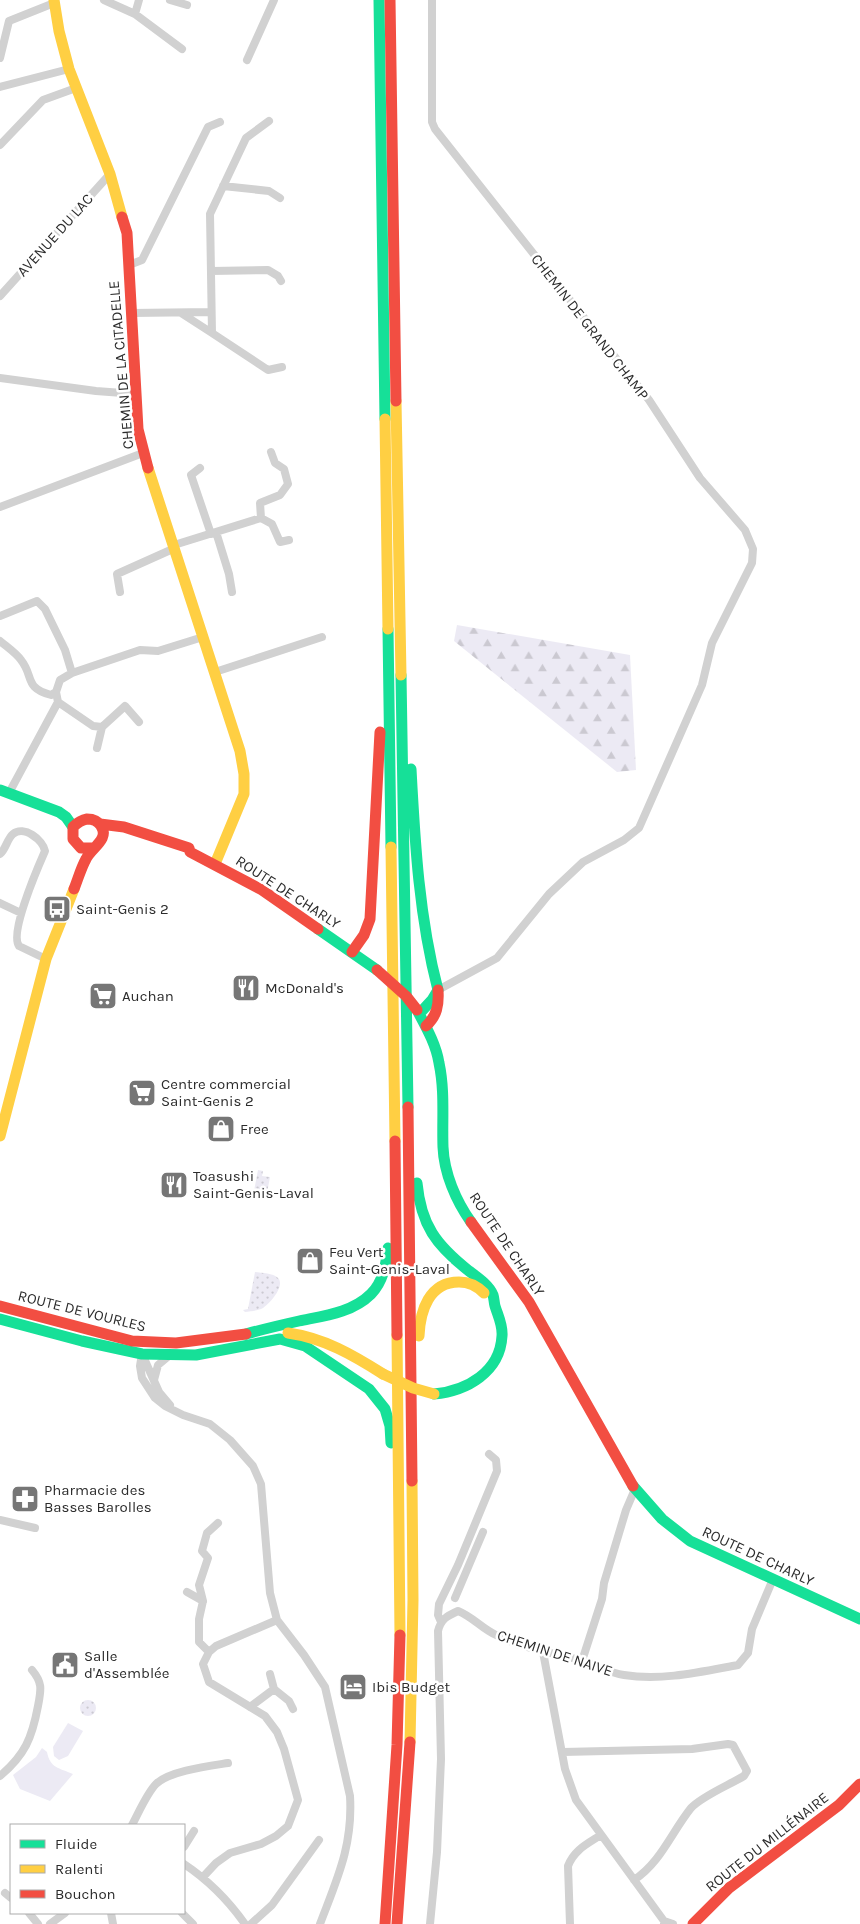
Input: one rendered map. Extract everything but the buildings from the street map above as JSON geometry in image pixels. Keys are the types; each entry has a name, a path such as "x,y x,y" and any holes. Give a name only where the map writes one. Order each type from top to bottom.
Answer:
{"main road":[{"path":"379,0 400,1516 397,1745 385,1924"},
{"path":"390,0 413,1600 410,1739 397,1924"},
{"name":"CHEMIN DE LA CITADELLE","path":"54,2 69,70 110,174 127,234 138,429 143,453 175,546 240,751 244,774 244,794 215,864"},
{"path":"400,664 408,673 412,778 420,882 427,948 438,990 437,1013 433,1021 426,1026"},
{"path":"352,952 364,935 370,919 382,694 388,684"},
{"path":"4,791 37,798 62,807 78,823"},
{"path":"44,958 85,860 97,845 103,833 100,824 92,819 78,823"},
{"path":"78,823 72,838 77,846 85,850 97,845"},
{"name":"ROUTE DE CHARLY","path":"100,824 124,828 189,848 190,852 262,890 377,970 406,996 426,1026 439,1061 443,1089 443,1148 450,1182 466,1215 529,1302 635,1489 662,1519 690,1541 860,1619"},
{"name":"ROUTE DE CHARLY","path":"97,845 112,835 124,834 185,854 190,852"},
{"path":"0,1136 44,958 77,866 77,846"},
{"path":"418,1012 432,1000 438,990"},
{"path":"406,1106 413,1116 418,1197 424,1223 439,1245 485,1285 494,1296 494,1302"},
{"path":"246,1334 348,1310 362,1303 372,1294 382,1279 387,1262 389,1171 395,1159"},
{"path":"246,1334 319,1338 335,1345 383,1374 413,1388 434,1394 451,1393 468,1387 486,1372 499,1350 502,1338 499,1314 494,1302 482,1290 466,1283 450,1282 436,1289 429,1296 421,1316 419,1329 417,1404 411,1410"},
{"name":"ROUTE DE VOURLES","path":"0,1305 132,1341 196,1355 284,1336"},
{"name":"ROUTE DE VOURLES","path":"0,1319 102,1346 142,1354"},
{"path":"91,1330 102,1346"},
{"name":"ROUTE DE VOURLES","path":"169,1350 246,1334"},
{"path":"284,1336 316,1352 369,1389 385,1409 390,1426 394,1504 400,1516"},
{"path":"132,1341 142,1354 153,1346 169,1350"},
{"name":"ROUTE DU MILLÉNAIRE","path":"693,1924 729,1888 839,1805 860,1784"}],"street":[{"path":"104,0 135,14 182,50"},
{"path":"135,14 139,0"},
{"path":"170,0 187,5"},
{"path":"247,60 274,0"},
{"name":"CHEMIN DE GRAND CHAMP","path":"432,0 432,122 434,129 648,400 700,478 745,530 754,549 752,563 712,643 702,685 639,828 624,840 583,862 549,894 497,958 438,990"},
{"name":"CHEMIN DE LA CITADELLE","path":"0,58 9,21 54,2"},
{"path":"0,87 69,70"},
{"path":"0,145 43,100 76,88"},
{"path":"212,333 210,214 246,138 269,121"},
{"path":"129,265 142,260 208,127 220,122"},
{"name":"AVENUE DU LAC","path":"0,296 110,174"},
{"path":"223,186 269,191 280,198"},
{"path":"211,271 268,270 278,276 281,282"},
{"path":"131,313 211,312"},
{"path":"181,313 268,370 282,366"},
{"path":"0,378 96,391 136,394"},
{"path":"261,518 260,503 280,495 288,484 284,468 275,463 271,452"},
{"path":"0,507 143,453"},
{"path":"200,468 191,475 229,574 232,592"},
{"path":"120,592 117,574 175,546 261,518 272,524 280,542 289,540"},
{"path":"0,616 37,601 45,609 57,633 65,650 72,674"},
{"path":"4,791 58,702 56,692 60,680 140,650 158,650 203,637"},
{"path":"215,672 322,637"},
{"path":"0,641 22,661 30,680 38,692 51,695 56,692"},
{"path":"58,702 93,726 102,727"},
{"path":"97,748 102,727 125,706 140,722"},
{"path":"0,854 12,834 17,832 31,834 38,838 44,847 45,851 21,913 16,944 44,958"},
{"path":"0,902 21,913"},
{"path":"154,1382 158,1365 169,1350"},
{"name":"ROUTE DE VOURLES","path":"142,1354 159,1392 177,1411"},
{"name":"ROUTE DE VOURLES","path":"142,1354 140,1366 142,1378 155,1398 165,1406 210,1424 230,1440 253,1466 261,1484 270,1593 277,1620 304,1655 325,1687 350,1796 351,1821 344,1862 320,1924"},
{"path":"441,1622 438,1616 438,1604 446,1590 496,1471 496,1460 489,1454"},
{"path":"582,1661 602,1600 604,1583 626,1510 635,1489"},
{"path":"0,1520 35,1528"},
{"path":"209,1652 199,1642 199,1619 203,1601 199,1585 208,1558 202,1551 207,1533 218,1523"},
{"path":"455,1598 483,1532"},
{"name":"CHEMIN DE NAIVE","path":"458,1611 470,1615 495,1635 543,1652 582,1661 622,1675 652,1677 684,1675 738,1665 748,1653 752,1629 772,1579"},
{"path":"430,1924 437,1852 441,1759 438,1631 441,1622 448,1615 458,1611 455,1598 446,1590"},
{"path":"187,1592 203,1601"},
{"path":"203,1877 216,1863 230,1853 261,1844 276,1836 288,1826 298,1800 284,1749 277,1732 265,1716 209,1682 203,1664 209,1652 216,1646 277,1620"},
{"path":"543,1652 565,1768 576,1800 664,1922 673,1924"},
{"path":"0,1776 20,1757 34,1730 41,1691 40,1679 32,1670"},
{"path":"270,1674 274,1689 289,1700 294,1709"},
{"path":"250,1707 274,1689"},
{"path":"563,1752 692,1749 733,1745 747,1771 744,1776 692,1807 665,1849 644,1873 634,1880"},
{"path":"133,1824 155,1785 165,1777 228,1764"},
{"path":"185,1845 194,1831"},
{"path":"570,1924 568,1866 571,1857 580,1848 600,1835"},
{"path":"185,1865 203,1877 235,1909 246,1924 272,1904 319,1840"},
{"path":"30,1914 38,1924"},
{"path":"50,1924 63,1914"},
{"path":"183,1914 193,1924"}],"green space":[{"path":"457,625 630,655 636,770 617,772 454,641"},
{"path":"258,1170 263,1171 262,1176 270,1177 266,1198 258,1197 259,1192 254,1191"},
{"path":"255,1272 276,1276 280,1286 272,1300 264,1307 245,1312 243,1310 248,1309"},
{"path":"85,1700 91,1700 96,1705 94,1714 85,1716 80,1711 80,1705"},
{"path":"68,1723 83,1731 68,1756 59,1760 54,1756 53,1747"},
{"path":"42,1748 47,1752 53,1764 59,1769 73,1774 50,1801 20,1789 13,1775 36,1757"}],"traffic: fast":[{"path":"379,0 385,419"},
{"path":"388,629 391,847"},
{"path":"401,675 408,1107"},
{"path":"411,769 416,853 422,908 438,990"},
{"path":"0,790 59,812 66,817 73,827"},
{"path":"318,929 377,970"},
{"path":"419,1014 432,1000 438,990"},
{"path":"417,1010 438,1056 442,1084 443,1147 448,1177 460,1205 471,1222"},
{"path":"417,1183 422,1211 432,1233 457,1261 489,1288 493,1295 502,1332 500,1349 495,1360 480,1377 458,1389 434,1394"},
{"path":"246,1334 327,1315 355,1306 371,1294 381,1279 388,1248"},
{"path":"0,1319 82,1341 142,1354 196,1355 280,1339"},
{"path":"280,1339 305,1346 369,1389 385,1409 390,1426 391,1443"},
{"path":"633,1486 662,1519 690,1541 860,1619"}],"traffic: slow":[{"path":"54,0 59,31 69,69 110,174 122,217"},
{"path":"396,401 401,675"},
{"path":"385,419 388,629"},
{"path":"148,468 240,751 244,774 244,794 215,864"},
{"path":"391,847 395,1141"},
{"path":"0,1136 46,959 74,889"},
{"path":"419,1336 424,1308 433,1292 440,1287 449,1283 463,1282 479,1288 484,1293"},
{"path":"288,1333 326,1343 383,1374"},
{"path":"397,1335 400,1635"},
{"path":"383,1374 413,1388 434,1394"},
{"path":"410,1742 413,1600 412,1481"}],"traffic: jam":[{"path":"390,0 396,401"},
{"path":"122,217 127,233 138,429 148,468"},
{"path":"352,952 364,935 370,919 380,732"},
{"path":"74,889 88,855 99,843 103,835 101,826 98,823 91,819 83,820 73,827 73,839 81,848 93,848"},
{"path":"100,824 124,827 189,848 190,852 262,890 318,929"},
{"path":"377,970 406,996 417,1010"},
{"path":"426,1026 433,1018 436,1010 438,990"},
{"path":"408,1107 412,1481"},
{"path":"395,1141 397,1335"},
{"path":"471,1222 529,1302 633,1486"},
{"path":"0,1306 132,1341 176,1343 246,1334"},
{"path":"385,1924 397,1745 400,1635"},
{"path":"397,1924 410,1742"},
{"path":"693,1924 729,1888 839,1805 860,1784"}],"place":[{"name":"Saint-Genis 2","path":"57,909"},
{"name":"McDonald's","path":"246,988"},
{"name":"Auchan","path":"103,996"},
{"name":"Centre commercial Saint-Genis 2","path":"142,1093"},
{"name":"Free","path":"221,1129"},
{"name":"Toasushi Saint-Genis-Laval","path":"174,1185"},
{"name":"Feu Vert Saint-Genis-Laval","path":"310,1261"},
{"name":"Pharmacie des Basses Barolles","path":"25,1499"},
{"name":"Salle d'Assemblée","path":"65,1665"},
{"name":"Ibis Budget","path":"353,1687"}]}
